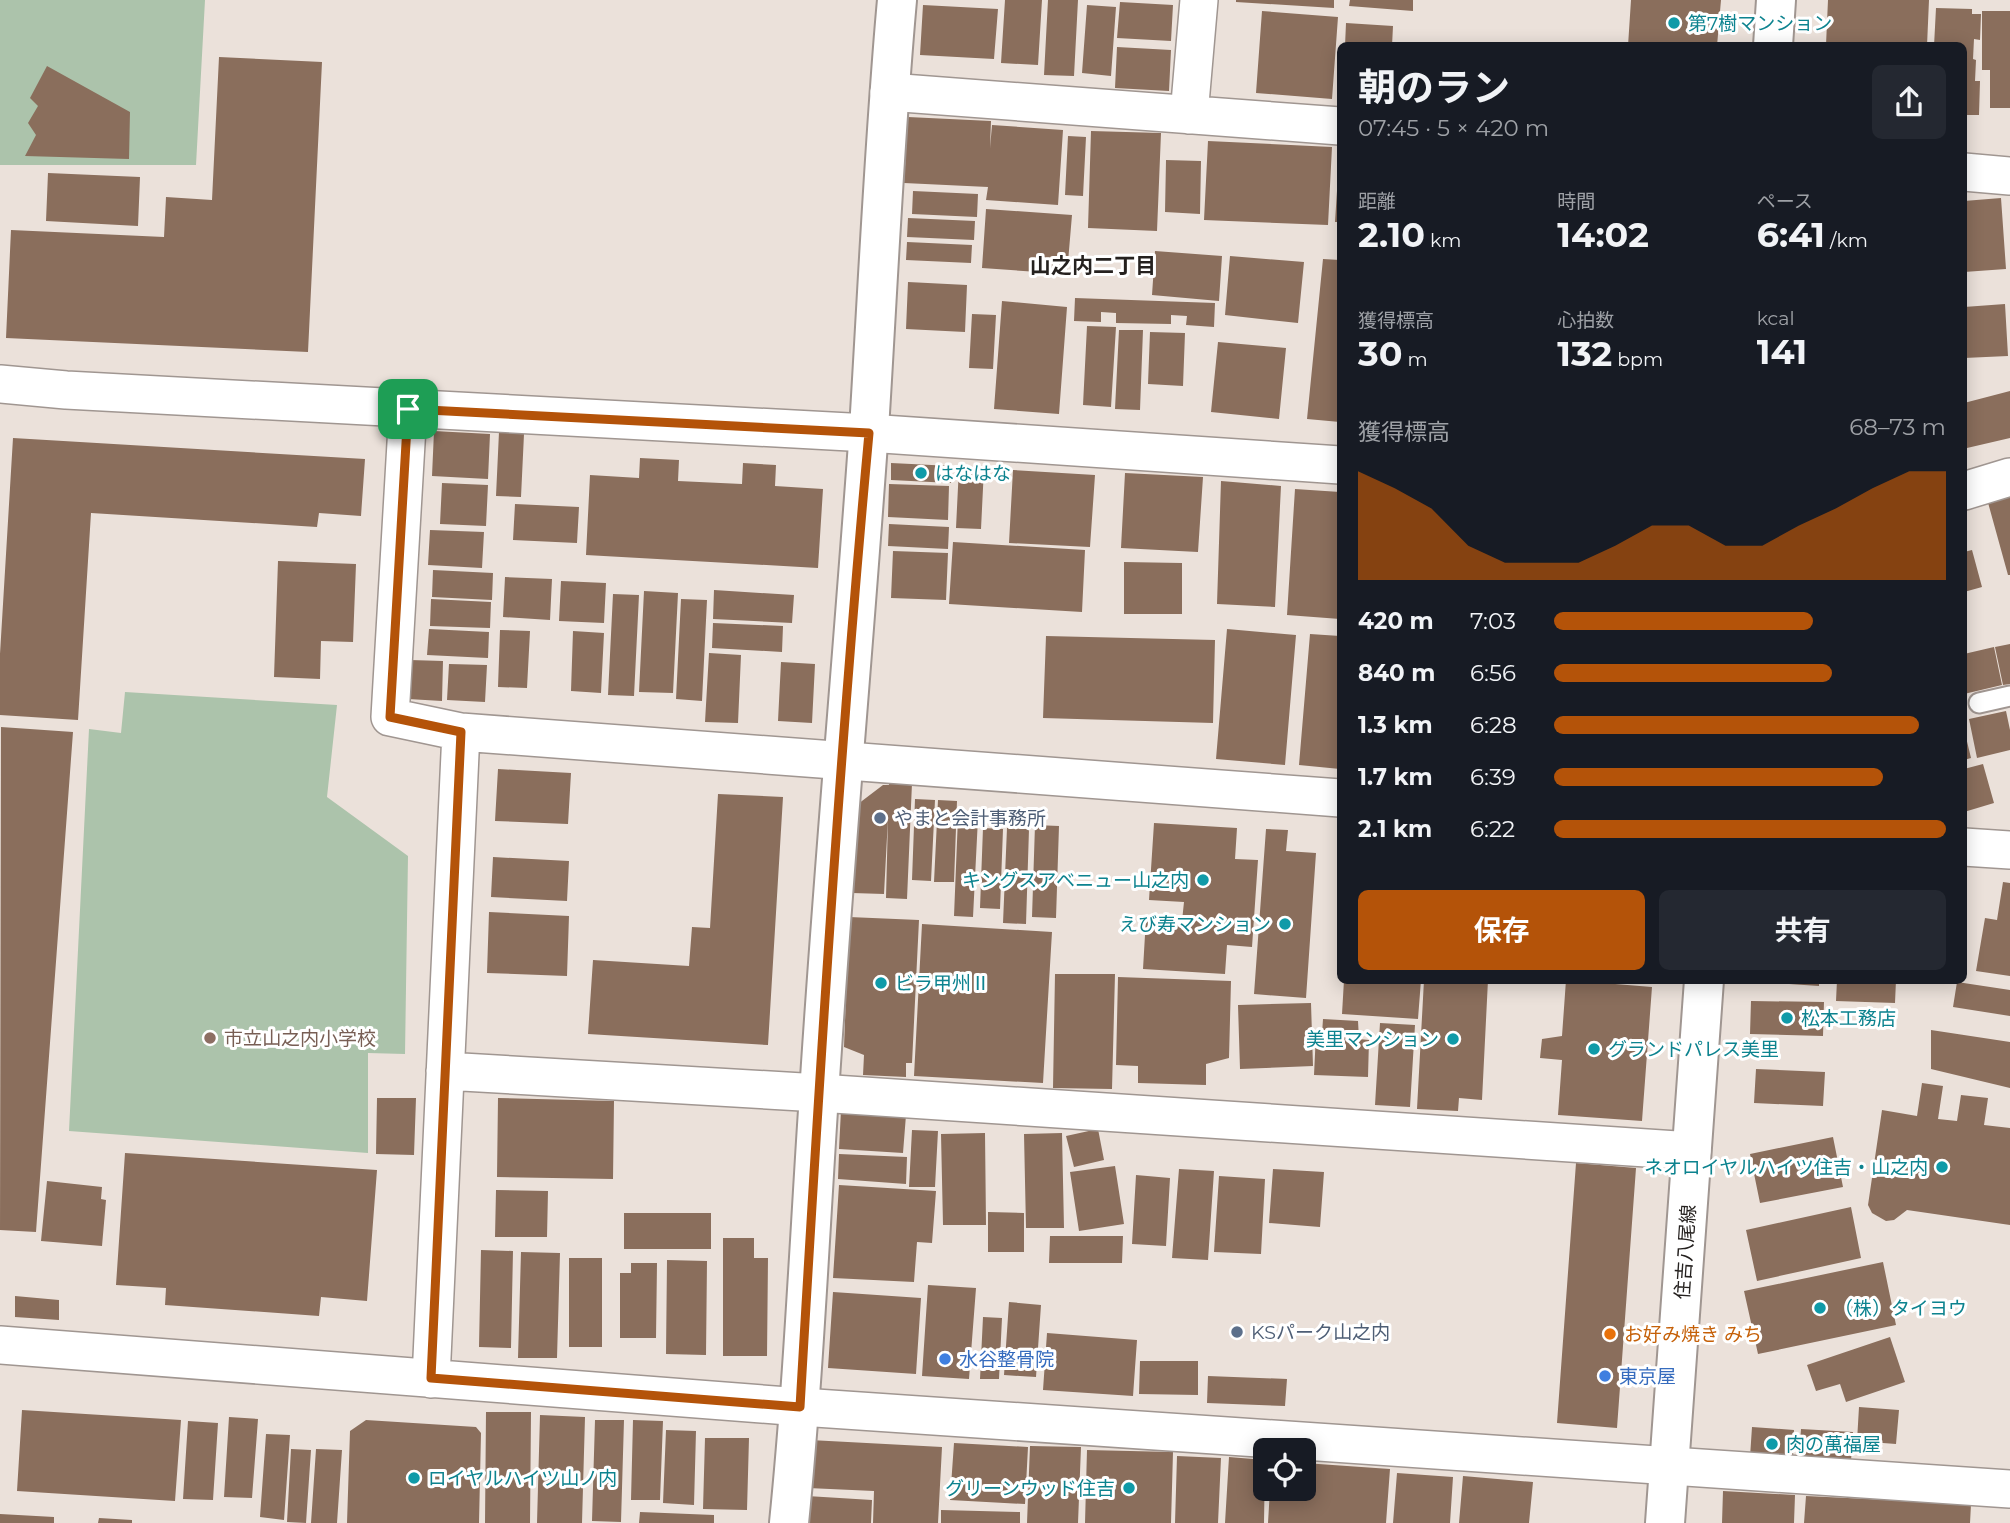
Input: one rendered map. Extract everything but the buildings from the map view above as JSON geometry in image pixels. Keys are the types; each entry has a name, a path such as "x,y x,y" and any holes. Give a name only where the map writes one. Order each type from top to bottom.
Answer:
{"street":[{"path":"789,1523 800,1407 819,1093 842,760 869,433 897,0"},
{"path":"1189,114 1199,0"},
{"path":"1773,42 1776,0"},
{"path":"889,92 1337,125"},
{"path":"1967,173 2010,176"},
{"path":"0,384 66,390 869,433 1337,465"},
{"path":"408,409 390,717 461,732 1337,798"},
{"path":"1967,490 2010,477"},
{"path":"431,1378 461,732"},
{"path":"1967,846 2010,850"},
{"name":"住吉八尾線","path":"1665,1523 1704,984"},
{"path":"445,1071 819,1093 1692,1152"},
{"path":"0,1345 800,1407 2010,1489"}],"lane":[{"path":"1979,703 2010,696"}],"green space":[{"path":"0,0 205,0 196,165 0,165"},
{"path":"125,692 337,705 327,797 408,856 405,1054 368,1053 368,1153 69,1131 89,729 121,733"}],"place":[{"name":"第7樹マンション","path":"1674,23"},
{"name":"はなはな","path":"921,473"},
{"name":"やまと会計事務所","path":"880,818"},
{"name":"キングスアベニュー山之内","path":"1203,880"},
{"name":"えび寿マンション","path":"1285,924"},
{"name":"ビラ甲州Ⅱ","path":"881,983"},
{"name":"松本工務店","path":"1787,1018"},
{"name":"市立山之内小学校","path":"210,1038"},
{"name":"美里マンション","path":"1453,1039"},
{"name":"グランドパレス美里","path":"1594,1049"},
{"name":"ネオロイヤルハイツ住吉・山之内","path":"1942,1167"},
{"name":"（株）タイヨウ","path":"1820,1308"},
{"name":"KSパーク山之内","path":"1237,1332"},
{"name":"お好み焼き みち","path":"1610,1334"},
{"name":"水谷整骨院","path":"945,1359"},
{"name":"東京屋","path":"1605,1376"},
{"name":"肉の萬福屋","path":"1772,1444"},
{"name":"ロイヤルハイツ山ノ内","path":"414,1478"},
{"name":"グリーンウッド住吉","path":"1129,1488"}],"district":[{"name":"山之内二丁目","path":"1093,266"}],"route":[{"path":"408,409 869,433 842,760 800,1407 431,1378 461,732 390,717 408,409"}]}
